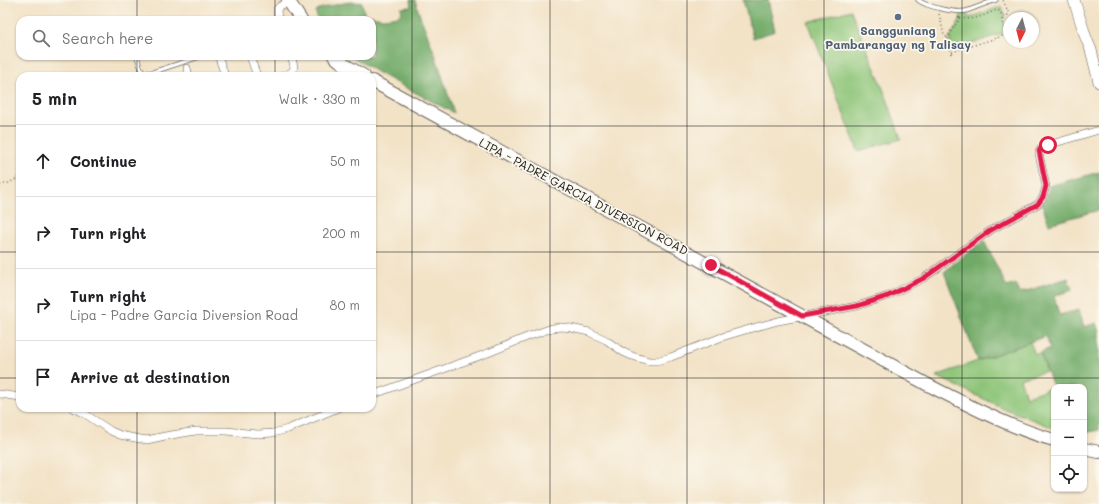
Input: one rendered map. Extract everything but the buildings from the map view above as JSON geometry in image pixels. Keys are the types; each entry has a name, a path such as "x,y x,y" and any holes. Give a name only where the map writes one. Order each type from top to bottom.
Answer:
{"main road":[{"path":"291,1 299,16"},
{"path":"340,60 358,72"},
{"name":"LIPA - PADRE GARCIA DIVERSION ROAD","path":"376,82 930,386 980,411 1051,439"},
{"path":"1087,450 1099,452"}],"street":[{"path":"1074,0 1086,38 1095,49 1099,82"},
{"path":"278,16 277,9 291,1"},
{"path":"220,60 224,72"},
{"path":"251,60 256,72"},
{"path":"292,60 294,66 293,72"},
{"path":"187,68 188,72"},
{"path":"376,394 488,353 527,336 552,328 571,328 588,332 606,340 623,352 632,356 656,361 671,357 722,337 749,329 802,316 841,310 888,296 924,278 991,230 1034,207 1040,202 1046,186 1039,155 1041,148 1099,130"},
{"path":"0,394 16,396"},
{"path":"82,412 111,431 134,438 147,440 173,434 196,431 226,431 258,434 273,433 288,429 328,412"}],"lane":[{"path":"918,0 927,5 960,11 966,11 996,0"},
{"path":"138,60 144,72"},
{"path":"153,72 190,60"}],"path":[{"path":"1002,17 1009,14 1003,0"},
{"path":"940,8 939,14 944,35 948,38"},
{"path":"958,18 971,19 998,10 1000,11 1002,17 1006,35 952,53 947,41 951,31 958,21 958,18 960,11"},
{"path":"0,185 16,179"}],"green space":[{"path":"410,0 415,0 435,54 454,113 380,74 357,60 376,60 376,17 383,18 399,16 402,12 401,8 411,7"},
{"path":"743,0 768,0 775,31 753,38"},
{"path":"357,2 362,3 366,15 372,16 317,16 316,11 340,4"},
{"path":"1002,6 1004,12 1003,33 956,49 952,48 950,44 950,37 957,26 961,13 966,12 969,18"},
{"path":"851,10 886,96 901,139 858,151 808,22"},
{"path":"1099,172 1099,210 1049,224 1042,204 1047,197 1049,186"},
{"path":"984,241 1007,287 1016,284 1020,293 1068,278 1072,290 1054,296 1059,315 1079,310 1084,327 1096,323 1099,333 1099,430 1087,432 1087,384 1052,384 1040,353 1050,348 1046,336 978,361 944,272"},
{"path":"1030,342 1035,354 1040,353 1047,371 1020,379 1026,396 1051,388 1051,427 1005,409 936,376"}],"place":[{"name":"Sangguniang Pambarangay ng Talisay","path":"898,17"}],"route":[{"path":"711,265 802,316 841,310 888,296 924,278 991,230 1038,204 1043,197 1046,186 1039,151 1044,146 1048,145"}]}
